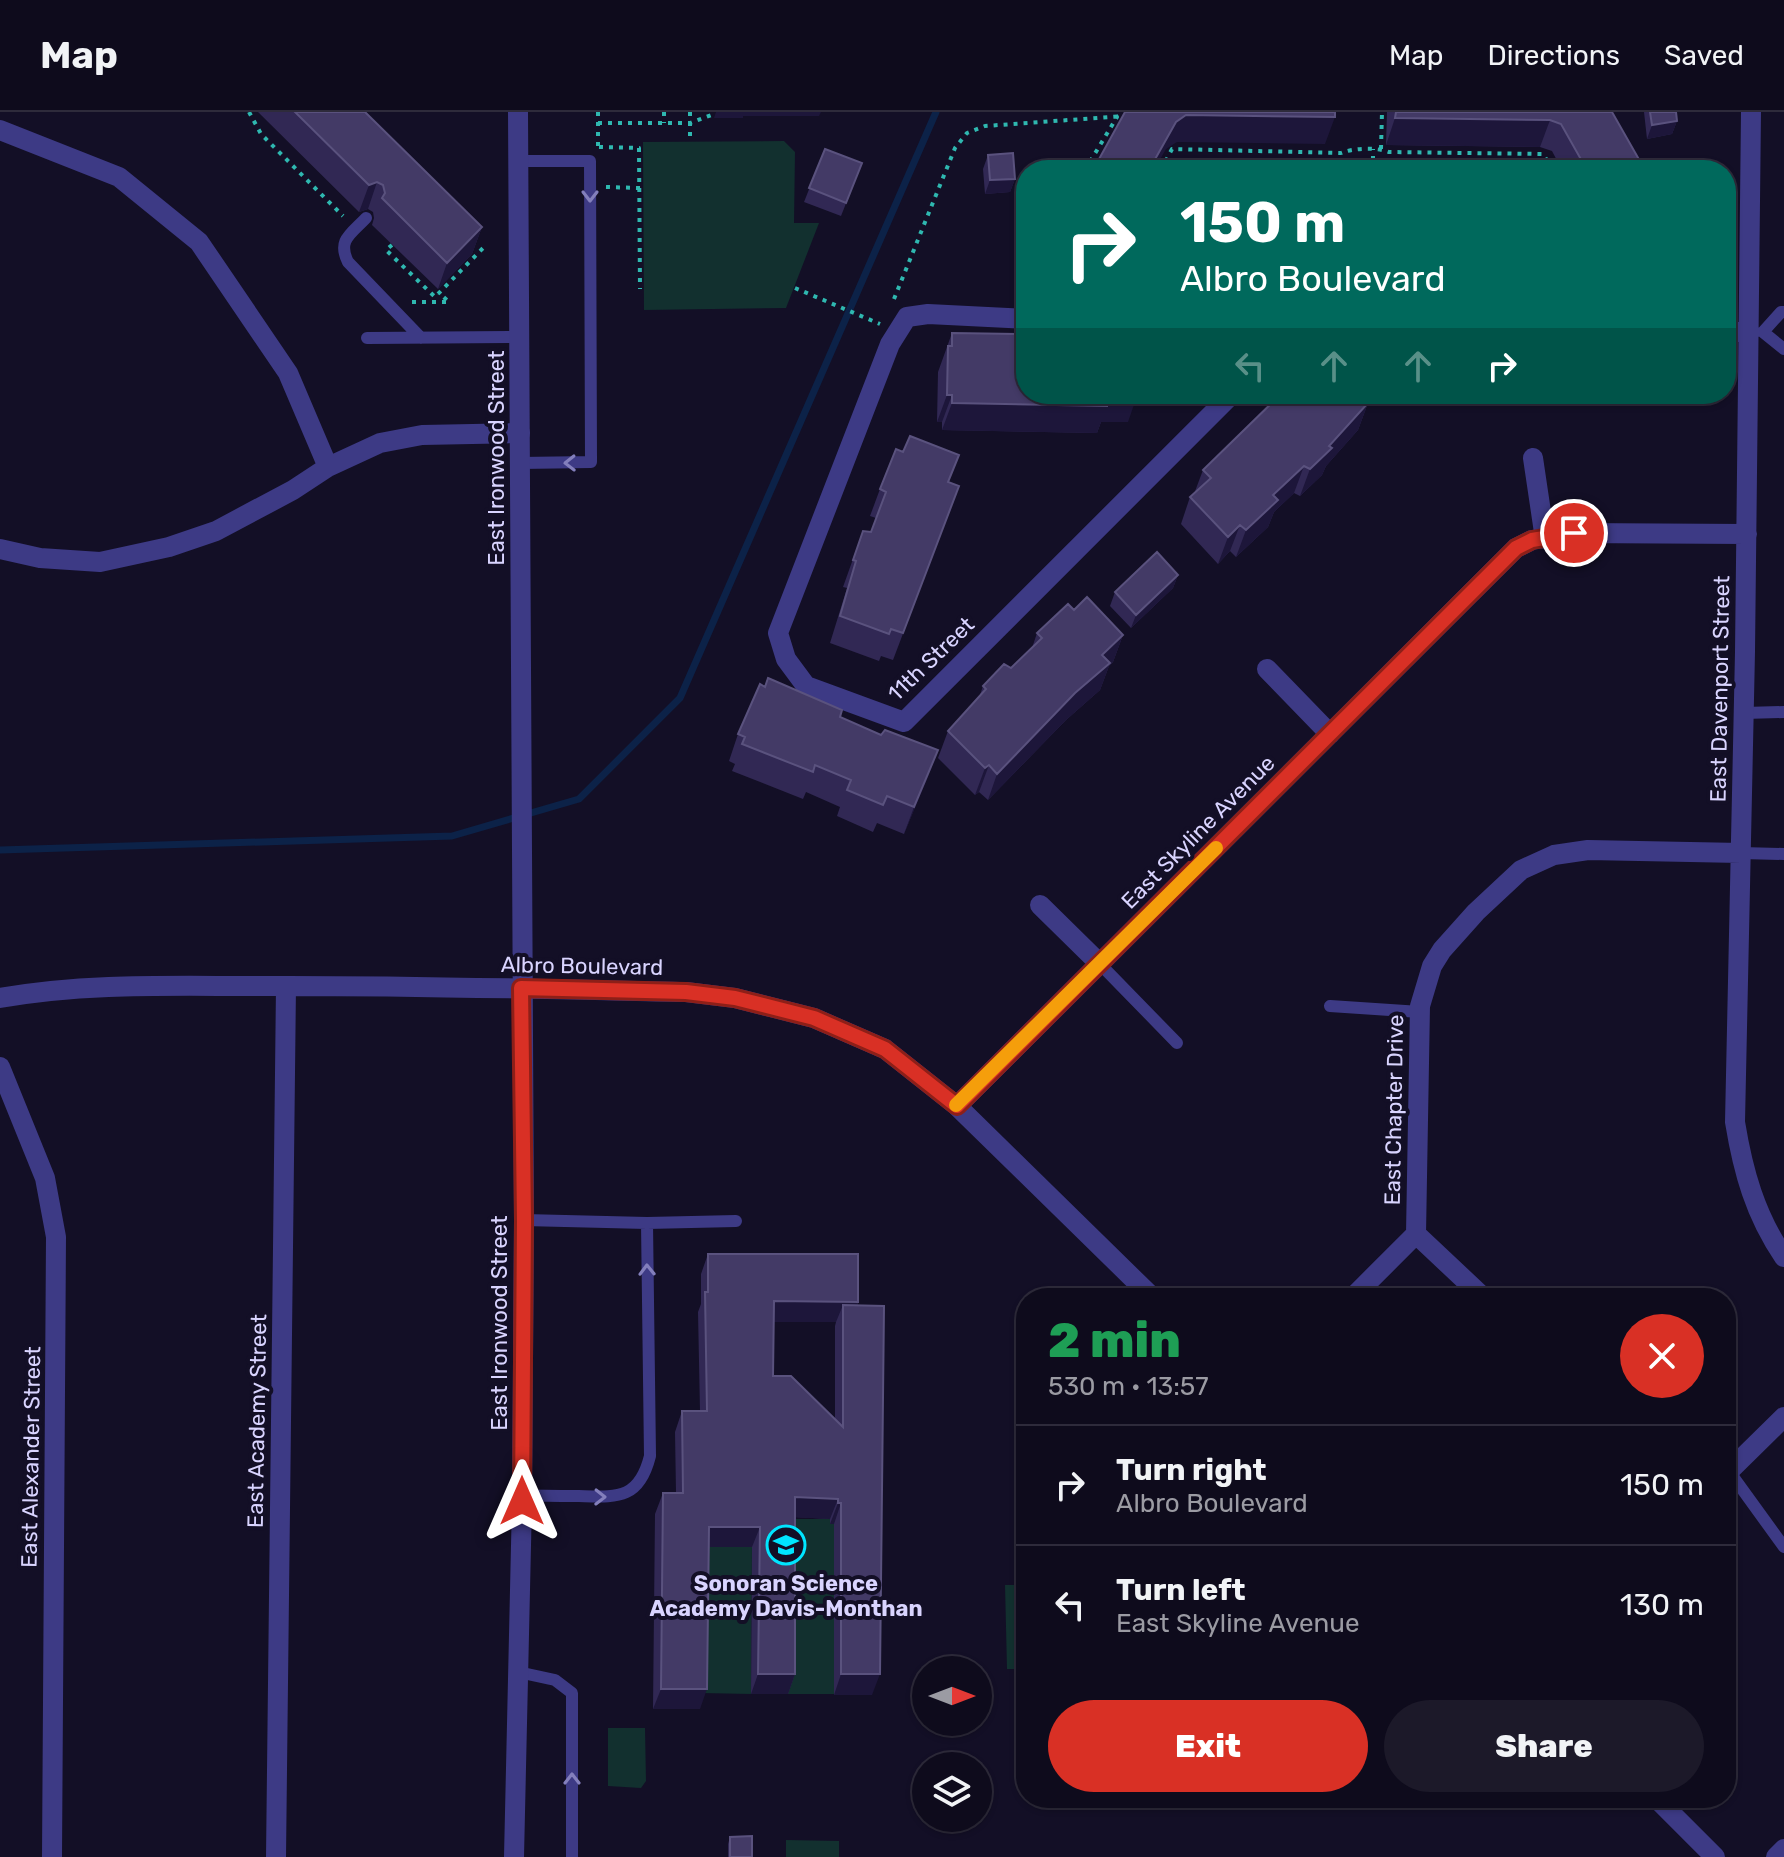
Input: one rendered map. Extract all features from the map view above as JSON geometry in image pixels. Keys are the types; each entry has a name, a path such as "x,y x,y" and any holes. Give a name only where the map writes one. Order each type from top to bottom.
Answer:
{"street":[{"name":"East Ironwood Street","path":"514,1857 524,1220 518,112"},
{"name":"East Davenport Street","path":"1751,112 1756,332 1747,534 1735,1122 1743,1169 1753,1199 1761,1220 1784,1257"},
{"path":"0,130 119,177 199,242 288,373 328,467"},
{"name":"11th Street","path":"1016,318 928,314 907,317 890,344 778,633 786,659 806,686 904,722 1222,404"},
{"path":"1736,332 1756,332"},
{"path":"0,549 40,558 100,562 169,547 216,531 328,467 380,443 422,435 520,433"},
{"path":"1533,458 1545,539"},
{"name":"East Skyline Avenue","path":"957,1106 1516,548 1532,540 1574,533 1747,534"},
{"path":"1267,669 1330,734"},
{"name":"East Chapter Drive","path":"1362,1288 1416,1234 1420,1012 1424,986 1442,950 1476,912 1521,870 1536,861 1572,851 1741,853"},
{"path":"1040,905 1100,964"},
{"name":"Albro Boulevard","path":"0,998 71,988 286,986 686,992 735,998 814,1018 885,1049 957,1106 1143,1288"},
{"name":"East Academy Street","path":"276,1857 286,986"},
{"name":"East Alexander Street","path":"0,1067 45,1178 56,1237 52,1857"},
{"path":"1416,1234 1473,1288"},
{"path":"1736,1464 1784,1417"},
{"path":"1666,1808 1715,1857"},
{"path":"1776,1857 1784,1849"}],"lane":[{"path":"519,161 590,161 591,462 520,463"},
{"path":"366,218 343,243 348,262 421,338"},
{"path":"1784,312 1756,332 1784,349"},
{"path":"367,338 520,337"},
{"path":"1744,713 1784,712"},
{"path":"1741,853 1784,854"},
{"path":"1100,964 1177,1043"},
{"path":"1330,1006 1420,1012"},
{"path":"524,1220 647,1223 736,1221"},
{"path":"522,1495 619,1497 637,1486 646,1473 650,1456 647,1223"},
{"path":"1736,1485 1784,1547"},
{"path":"518,1672 555,1680 572,1693 572,1857"}],"path":[{"path":"249,112 261,134 356,229"},
{"path":"598,112 598,148 639,148 640,289"},
{"path":"664,112 664,123"},
{"path":"690,112 690,142"},
{"path":"1381,149 1382,112"},
{"path":"598,123 690,123 714,114"},
{"path":"1091,160 1116,115"},
{"path":"894,299 955,148 967,133 985,126 1125,116"},
{"path":"1107,134 1115,139"},
{"path":"1197,142 1197,150"},
{"path":"1237,143 1237,151"},
{"path":"1269,143 1269,152"},
{"path":"1300,144 1300,152"},
{"path":"1405,146 1405,153"},
{"path":"1445,146 1445,153"},
{"path":"1483,146 1483,154"},
{"path":"1519,147 1519,154"},
{"path":"1163,160 1171,148 1341,153 1350,149 1405,153 1544,152 1548,160"},
{"path":"1373,149 1373,160"},
{"path":"590,187 640,188"},
{"path":"392,245 386,250 435,297 486,245"},
{"path":"795,288 883,326"},
{"path":"388,303 449,302 439,293"}],"green space":[{"path":"784,141 795,152 794,223 819,223 786,308 644,310 643,142"},
{"path":"784,1519 830,1519 830,1523 834,1524 834,1694 788,1694 788,1534"},
{"path":"702,1547 752,1547 751,1694 701,1693"},
{"path":"1005,1585 1016,1585 1016,1669 1007,1669"},
{"path":"608,1728 645,1728 646,1781 641,1788 608,1786"},
{"path":"786,1840 839,1841 839,1857 786,1857"}],"building":[{"path":"295,112 365,112 482,227 447,263 382,198 385,193 383,185 377,182 369,185"},
{"path":"1125,112 1335,112 1335,117 1186,115 1176,122 1155,160 1099,160"},
{"path":"1396,112 1612,112 1639,160 1581,160 1561,124 1550,120 1395,118"},
{"path":"1650,112 1676,112 1677,121 1652,125"},
{"path":"825,149 862,163 846,203 809,188"},
{"path":"1013,153 1015,179 990,180 988,155"},
{"path":"952,333 1016,334 1016,404 1107,406 952,403 952,395 947,395 948,346 952,346"},
{"path":"1271,404 1367,404 1329,446 1332,448 1310,469 1304,466 1273,495 1278,500 1246,530 1240,525 1228,537 1190,497 1211,478 1203,470"},
{"path":"910,436 959,455 948,482 959,486 903,633 891,629 889,634 840,616 863,531 871,532 886,492 880,489 896,449 903,452"},
{"path":"1157,552 1178,575 1136,615 1115,592"},
{"path":"1087,597 1123,635 1102,655 1110,663 1075,693 997,774 989,765 985,768 948,731 1004,664 1011,668 1042,638 1037,633 1068,604 1074,610"},
{"path":"768,678 842,710 840,717 881,735 885,730 938,750 914,807 887,796 883,805 847,790 851,780 815,765 813,772 742,744 745,737 738,734 760,684 765,687"},
{"path":"708,1254 858,1254 858,1302 774,1301 773,1376 791,1376 843,1427 843,1305 884,1306 880,1674 841,1674 841,1503 838,1499 795,1497 795,1674 758,1674 760,1527 709,1527 707,1689 661,1689 663,1493 683,1493 682,1411 707,1411 705,1292 708,1292"},
{"path":"752,1836 752,1857 730,1857 730,1837"}],"waterway":[{"path":"0,850 452,836 579,799 680,698 936,112"}],"slow traffic":[{"path":"956,1105 1216,848"}],"place":[{"name":"Sonoran Science Academy Davis-Monthan","path":"786,1545"}],"route":[{"path":"522,1501 524,1220 521,988 686,992 735,998 814,1018 885,1049 957,1106 1516,548 1532,540 1574,533"}]}
